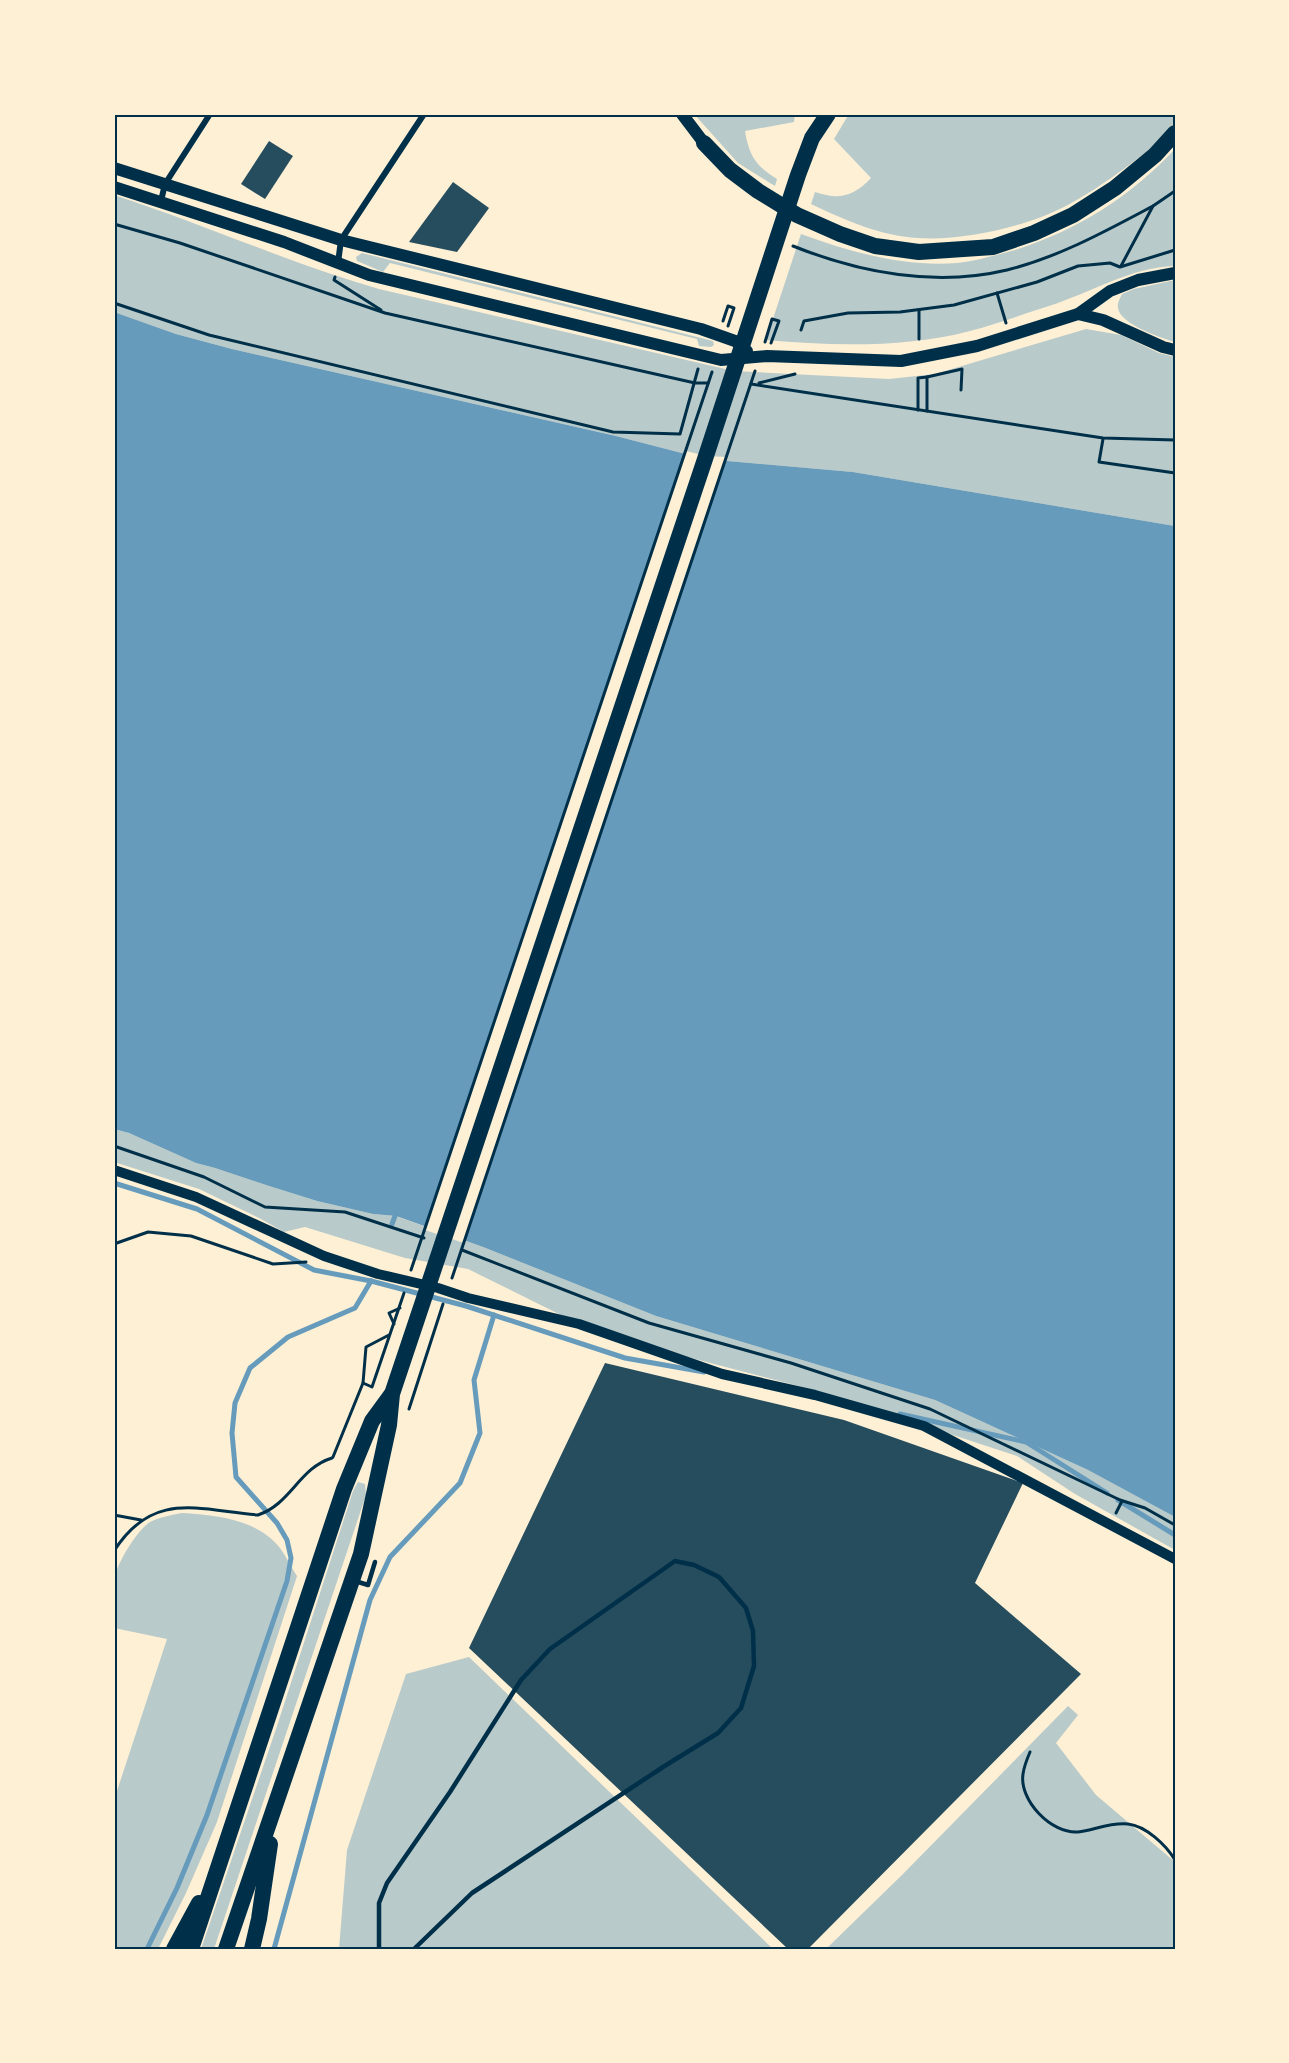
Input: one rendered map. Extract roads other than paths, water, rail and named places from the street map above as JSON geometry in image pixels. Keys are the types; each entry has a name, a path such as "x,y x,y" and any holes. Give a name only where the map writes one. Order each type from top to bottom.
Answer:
{"highway":[{"path":"812,138 814,114"},
{"path":"226,1949 361,1554 389,1425 392,1394 798,175 812,138 828,114"},
{"path":"704,143 730,170 758,191 797,215 875,246 919,252 993,247 1073,215 1115,188 1155,155 1175,133"},
{"path":"191,1949 344,1489 372,1420 392,1394"},
{"path":"252,1949 259,1919 276,1802"},
{"path":"174,1949 220,1862"}],"main road":[{"path":"682,114 704,143"},
{"path":"114,168 341,240 722,332 760,356"},
{"path":"114,187 284,242 380,278 721,360 760,356 901,361 977,346 1010,336 1078,314 1110,291 1138,279 1175,273"},
{"path":"1078,314 1103,320 1162,347 1175,350"}],"street":[{"path":"161,201 165,184 210,114"},
{"path":"338,263 341,240 424,114"},
{"path":"114,1170 196,1197 324,1256 378,1274 579,1324 722,1374 815,1395 924,1426 1175,1559"}],"lane":[{"path":"378,1949 379,1903 387,1883 450,1792 521,1680 550,1649 675,1561 694,1565 719,1577 746,1608 753,1631 754,1666 741,1708 718,1733 472,1893 414,1949"},
{"path":"352,1580 368,1585 375,1562"}],"water":[{"path":"114,312 176,334 232,349 616,436 705,459 853,472 1175,526 1175,1517 1088,1470 935,1400 656,1316 483,1247 396,1216 373,1214 317,1201 196,1163 129,1133 114,1129"}],"waterway":[{"path":"114,1183 197,1209 314,1270 371,1281 466,1306 625,1358 704,1372"},
{"path":"392,1224 395,1216"},
{"path":"147,1949 177,1888 207,1815 287,1581 291,1558 287,1540 277,1523 236,1477 232,1433 235,1403 250,1368 288,1337 355,1308 371,1281"},
{"path":"274,1949 370,1600 390,1557 460,1483 480,1433 474,1380 494,1315"},
{"path":"900,1414 1026,1442 1107,1493"},
{"path":"1118,1500 1175,1535"}]}
